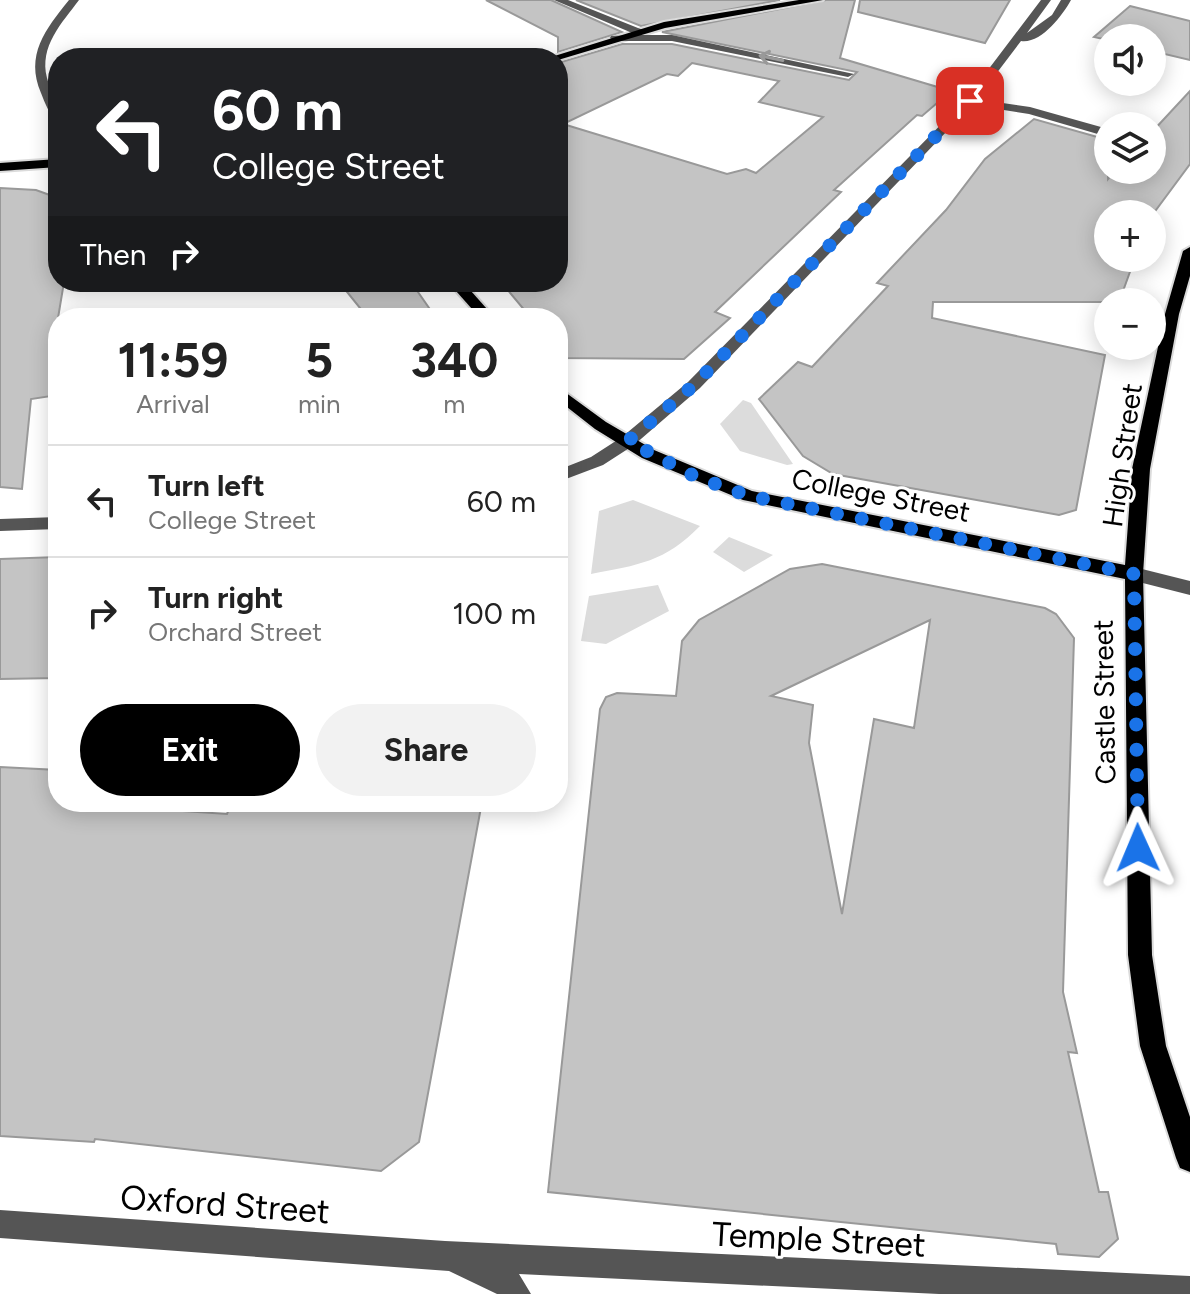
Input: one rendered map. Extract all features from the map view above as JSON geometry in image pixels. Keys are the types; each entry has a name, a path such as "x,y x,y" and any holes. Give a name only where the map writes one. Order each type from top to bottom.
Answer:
{"main road":[{"path":"568,53 639,32 818,0"},
{"path":"0,167 48,164"},
{"name":"High Street","path":"1134,574 1141,469 1172,314 1190,251"},
{"path":"464,292 479,308"},
{"name":"College Street","path":"568,399 628,441 696,477 749,496 1134,574"},
{"name":"Castle Street","path":"1134,574 1140,955 1153,1046 1190,1158"}],"street":[{"path":"48,96 37,74 39,57 53,26 74,0"},
{"path":"559,0 639,32"},
{"path":"577,9 602,0"},
{"path":"568,472 597,461 628,441 694,385 970,101 1046,0"},
{"path":"1017,42 1037,33 1056,17 1066,0"},
{"path":"615,38 672,38 848,74"},
{"path":"989,105 1030,111 1094,129"},
{"path":"0,525 48,523"},
{"path":"1134,574 1190,588"},
{"name":"Oxford Street","path":"0,1224 445,1256"},
{"path":"445,1256 505,1280 516,1294"},
{"name":"Temple Street","path":"445,1256 1190,1291"}],"shaded area":[{"path":"743,400 751,403 793,464 787,465 740,451 720,424"},
{"path":"633,500 700,526 663,555 591,574 599,511"},
{"path":"729,537 773,555 744,572 713,552"},
{"path":"658,585 669,611 606,644 581,641 589,596"}],"building":[{"path":"486,0 551,0 622,32 568,49 558,48 558,37"},
{"path":"576,0 780,0 641,26"},
{"path":"826,0 855,0 840,58 951,91 922,116 917,115 834,190 841,192 715,312 730,318 684,359 568,358 568,308 523,308 509,292 568,292 568,126 727,174 746,169 756,173 823,117 759,102 779,81 692,63 678,76 667,74 568,122 568,60 622,44 672,44 849,80 857,72 662,32"},
{"path":"860,0 1010,0 985,43 858,12"},
{"path":"1130,6 1190,21 1190,60 1166,54 1166,24 1109,24"},
{"path":"1190,91 1190,164 1163,200 1094,200 1094,272 1130,272 1124,288 1094,288 1094,302 933,302 932,318 1094,353 1094,360 1104,360 1076,510 1059,515 833,474 803,456 759,399 798,362 812,367 888,286 877,283 946,210 985,159 1034,119 1094,136 1094,184 1166,184 1166,117"},
{"path":"0,188 36,190 48,194 48,292 62,292 60,308 48,308 48,396 31,399 22,489 0,487"},
{"path":"347,292 418,292 429,308 360,308"},
{"path":"48,557 48,678 0,679 0,559"},
{"path":"822,564 1045,608 1056,614 1074,638 1063,992 1077,1053 1068,1052 1099,1192 1108,1192 1118,1239 1099,1257 1058,1254 1056,1244 548,1192 600,709 606,697 617,693 676,696 682,641 699,620 790,569","holes":["930,620 914,728 874,719 842,914 809,743 813,705 771,696"]},
{"path":"0,767 48,769 48,812 480,812 419,1142 381,1171 95,1139 94,1142 0,1136"}],"route":[{"path":"970,101 694,385 628,441 696,477 749,496 1134,574 1138,848"}]}
